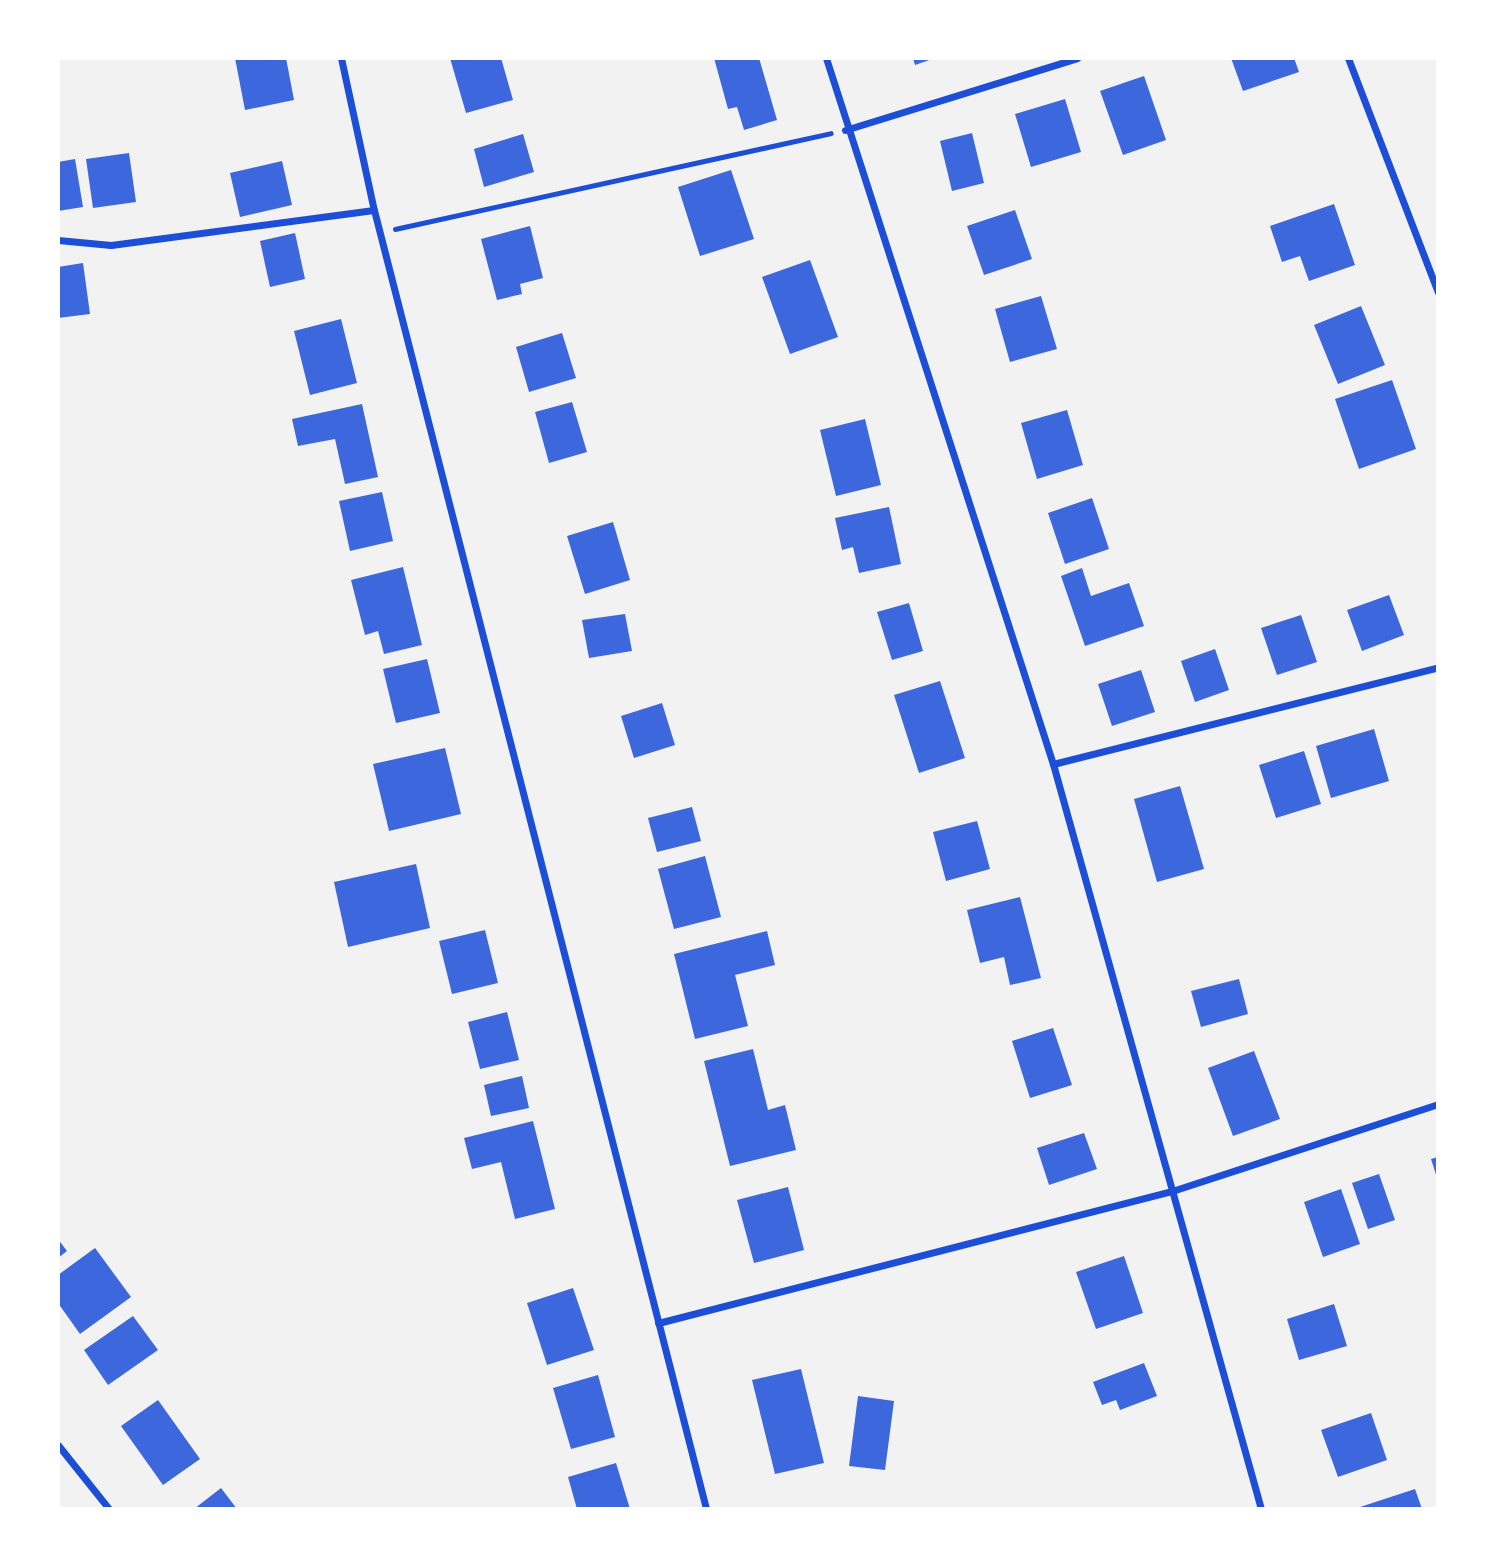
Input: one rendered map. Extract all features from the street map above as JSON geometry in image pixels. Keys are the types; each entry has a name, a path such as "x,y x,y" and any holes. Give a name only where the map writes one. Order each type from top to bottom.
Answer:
{"street":[{"path":"341,58 374,210 706,1509"},
{"path":"825,58 845,130 1053,764 1261,1509"},
{"path":"845,130 1077,58"},
{"path":"1348,58 1438,292"},
{"path":"58,240 111,245 374,210"},
{"path":"1053,764 1438,667"},
{"path":"658,1324 1172,1191 1438,1104"},
{"path":"58,1445 109,1509"}],"path":[{"path":"380,232 845,130"}],"building":[{"path":"235,58 286,58 294,100 245,110"},
{"path":"450,58 501,58 513,100 466,113"},
{"path":"714,58 759,58 777,120 744,130 737,107 728,109"},
{"path":"913,58 935,58 915,65"},
{"path":"1231,58 1294,58 1299,72 1243,91"},
{"path":"1144,76 1166,140 1123,155 1100,91"},
{"path":"1065,99 1081,152 1031,167 1015,114"},
{"path":"972,133 984,183 952,191 940,141"},
{"path":"523,134 534,172 484,187 474,149"},
{"path":"129,153 136,202 93,208 86,159"},
{"path":"75,159 83,207 58,211 58,162"},
{"path":"282,161 292,205 240,217 230,173"},
{"path":"731,170 754,239 700,256 678,187"},
{"path":"1334,204 1355,265 1309,281 1300,256 1282,262 1270,226"},
{"path":"1015,210 1032,259 984,275 967,226"},
{"path":"530,226 543,278 520,284 522,294 497,300 481,239"},
{"path":"295,233 305,279 270,287 260,241"},
{"path":"810,260 838,337 790,354 762,277"},
{"path":"83,263 90,314 58,318 58,267"},
{"path":"1041,296 1057,349 1010,362 995,309"},
{"path":"1361,306 1385,365 1338,384 1314,325"},
{"path":"341,319 357,383 310,395 294,331"},
{"path":"562,333 576,378 529,392 516,347"},
{"path":"1392,380 1416,449 1359,469 1335,399"},
{"path":"572,402 587,452 549,463 535,412"},
{"path":"362,404 378,477 345,484 335,439 298,446 292,419"},
{"path":"1067,410 1083,465 1037,479 1021,423"},
{"path":"865,419 881,485 836,496 820,430"},
{"path":"382,492 393,541 350,551 339,501"},
{"path":"1092,498 1109,549 1065,564 1048,513"},
{"path":"889,507 901,564 859,573 853,547 842,550 835,518"},
{"path":"613,522 630,580 585,594 567,536"},
{"path":"403,567 422,645 384,654 378,631 365,635 351,580"},
{"path":"1082,568 1091,596 1129,583 1144,626 1085,646 1061,576"},
{"path":"1389,595 1404,635 1362,651 1347,610"},
{"path":"909,603 923,651 892,660 877,612"},
{"path":"625,614 632,651 589,658 582,620"},
{"path":"1301,615 1317,662 1277,675 1261,628"},
{"path":"1215,649 1229,690 1195,702 1181,661"},
{"path":"427,659 440,713 396,723 383,669"},
{"path":"1141,670 1155,712 1112,726 1098,684"},
{"path":"940,681 965,758 919,773 894,695"},
{"path":"662,703 675,745 634,758 621,716"},
{"path":"1374,729 1389,781 1331,798 1316,746"},
{"path":"445,748 461,814 389,831 373,764"},
{"path":"1304,751 1321,804 1276,818 1259,765"},
{"path":"1180,786 1204,869 1157,882 1134,799"},
{"path":"692,807 701,841 657,852 648,818"},
{"path":"977,821 990,869 946,881 933,832"},
{"path":"705,856 721,917 674,929 658,869"},
{"path":"416,864 430,928 348,947 334,882"},
{"path":"1020,897 1041,978 1010,985 1004,957 980,963 967,910"},
{"path":"485,930 498,983 452,994 439,941"},
{"path":"767,931 775,965 735,975 748,1026 695,1039 674,954"},
{"path":"1239,979 1248,1014 1201,1027 1191,991"},
{"path":"507,1012 519,1060 480,1069 468,1022"},
{"path":"1053,1028 1072,1085 1030,1098 1012,1041"},
{"path":"753,1049 768,1110 785,1105 796,1150 730,1166 704,1061"},
{"path":"1254,1051 1280,1119 1233,1136 1208,1068"},
{"path":"522,1076 529,1108 491,1116 484,1085"},
{"path":"533,1121 555,1209 515,1219 501,1162 472,1169 464,1138"},
{"path":"1084,1133 1097,1169 1049,1185 1037,1148"},
{"path":"1438,1157 1438,1181 1431,1159"},
{"path":"1379,1174 1395,1220 1368,1229 1352,1183"},
{"path":"788,1187 804,1250 754,1263 737,1200"},
{"path":"1341,1189 1360,1244 1323,1257 1304,1202"},
{"path":"58,1239 67,1251 58,1258"},
{"path":"95,1248 131,1297 80,1334 58,1303 58,1275"},
{"path":"1124,1256 1143,1313 1096,1329 1076,1272"},
{"path":"573,1288 594,1350 547,1365 527,1303"},
{"path":"1334,1304 1347,1346 1299,1360 1287,1319"},
{"path":"133,1316 158,1350 108,1385 84,1350"},
{"path":"1144,1363 1157,1396 1120,1410 1116,1400 1102,1405 1093,1382"},
{"path":"801,1369 824,1463 775,1474 752,1380"},
{"path":"598,1375 615,1437 571,1449 553,1388"},
{"path":"858,1396 894,1401 885,1470 849,1466"},
{"path":"158,1400 200,1459 163,1485 121,1426"},
{"path":"1371,1413 1387,1460 1338,1477 1321,1430"},
{"path":"616,1463 630,1509 577,1509 568,1477"},
{"path":"221,1488 237,1509 194,1509"},
{"path":"1415,1489 1422,1509 1354,1509"}]}
